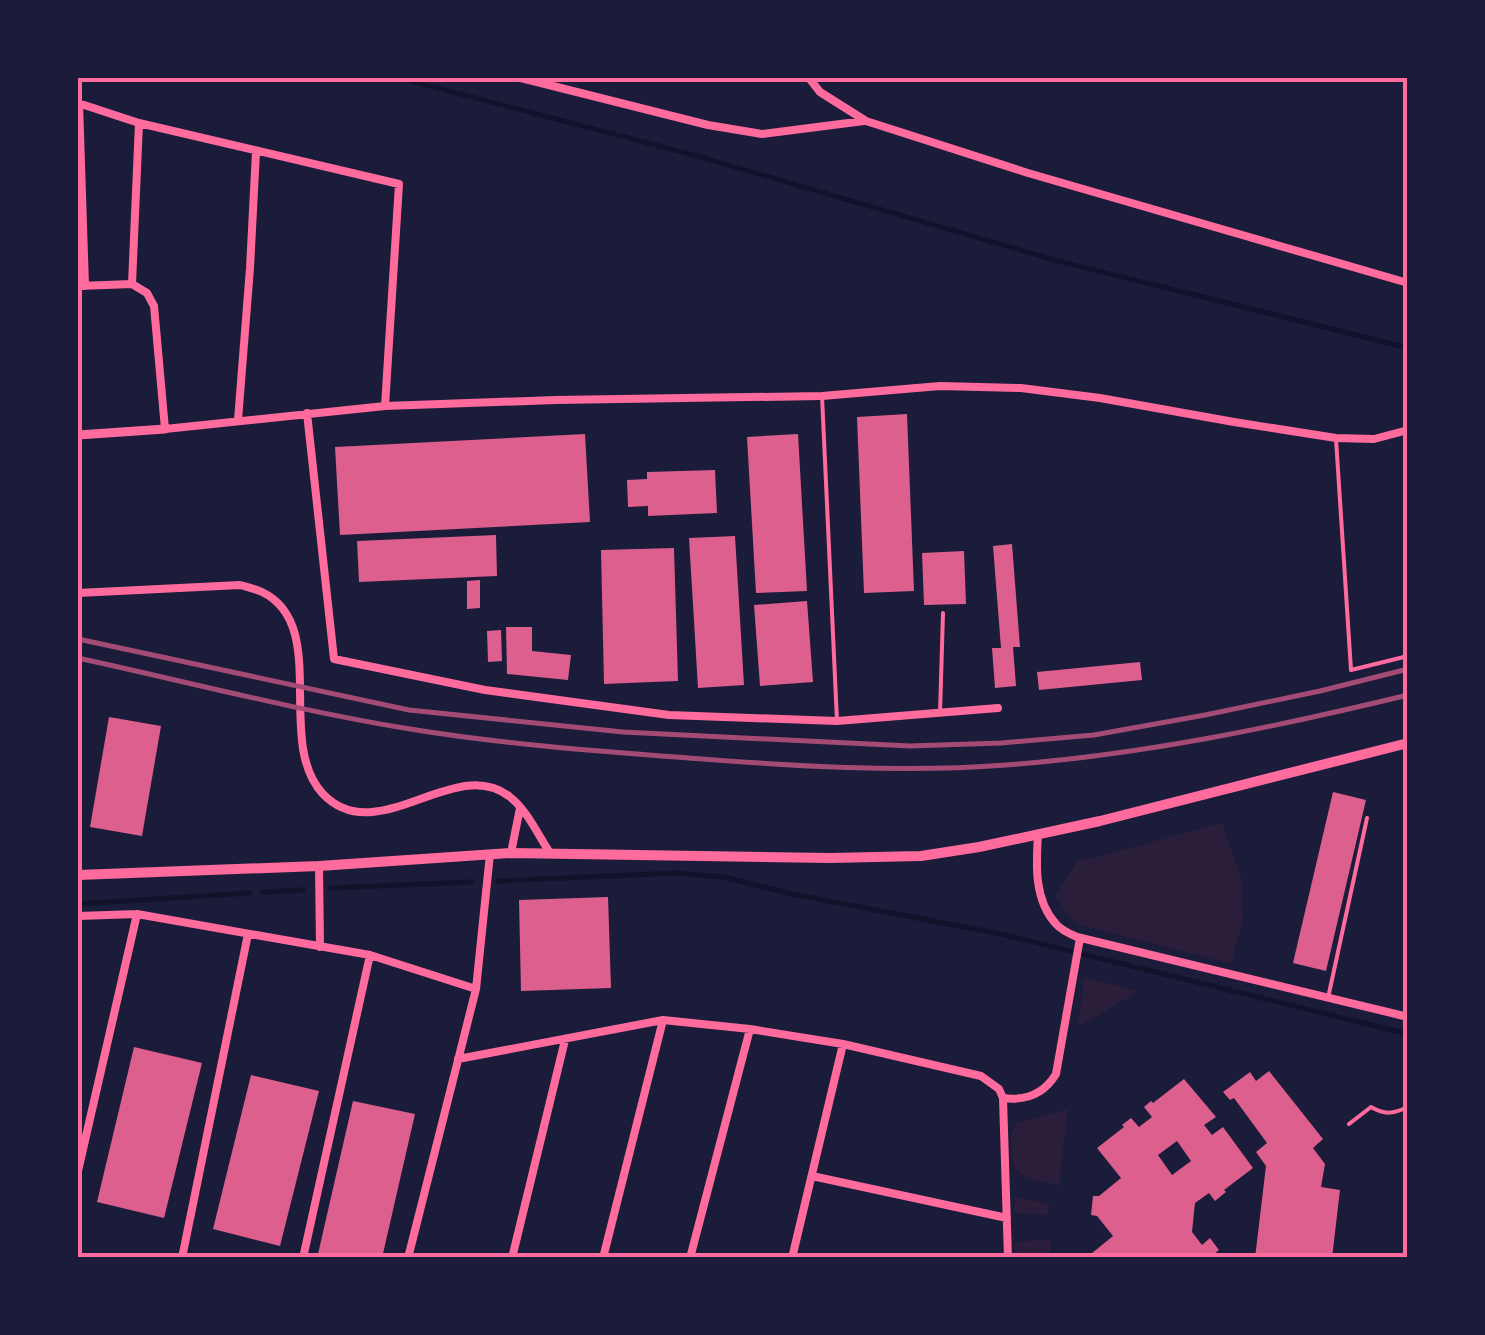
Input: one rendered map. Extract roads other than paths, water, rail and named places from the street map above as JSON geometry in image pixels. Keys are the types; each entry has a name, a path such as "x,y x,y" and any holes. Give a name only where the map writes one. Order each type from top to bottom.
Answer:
{"main road":[{"path":"78,875 320,866 511,853 921,856 1038,836 1408,743"}],"street":[{"path":"521,78 708,125 762,134 866,121"},
{"path":"810,78 820,92 866,121 1028,173 1408,284"},
{"path":"165,429 154,306 146,293 132,284 81,286 78,103 139,123 399,184 385,406"},
{"path":"132,284 139,123"},
{"path":"238,420 256,152"},
{"path":"78,436 385,406 822,396 940,386 1021,388 1100,398 1336,438 1374,438 1408,430"},
{"path":"306,414 334,659 486,690 669,715 837,720 998,708"},
{"path":"78,593 240,586 263,592 282,607 292,625 298,649 301,738 306,763 324,794 352,812 394,809 468,786 499,790 512,798 550,853"},
{"path":"511,853 520,808"},
{"path":"1038,836 1040,897 1057,926 1080,938 1408,1018"},
{"path":"408,1258 476,989 490,854"},
{"path":"320,866 320,947"},
{"path":"78,916 137,914 370,955 476,989"},
{"path":"78,1171 137,914"},
{"path":"182,1258 248,934"},
{"path":"1003,1098 1019,1100 1036,1094 1049,1086 1056,1074 1080,938"},
{"path":"303,1258 370,955"},
{"path":"458,1059 663,1020 842,1044 982,1076 999,1089 1003,1098 1008,1258"},
{"path":"603,1258 663,1020"},
{"path":"690,1258 750,1029"},
{"path":"512,1258 565,1040"},
{"path":"792,1258 842,1044"},
{"path":"812,1176 1007,1218"}],"lane":[{"path":"822,396 837,720"},
{"path":"1336,438 1351,670 1408,656"},
{"path":"940,713 943,613"},
{"path":"1328,998 1367,818"},
{"path":"1349,1124 1371,1107 1383,1114 1408,1107"}],"waterway":[{"path":"399,78 690,154 1058,261 1408,348"},
{"path":"498,881 675,873 723,877 1001,934 1408,1034"},
{"path":"330,888 472,882"},
{"path":"262,892 303,890"},
{"path":"78,904 250,893"}],"railway":[{"path":"78,639 409,710 623,732 910,746 1094,735 1320,691 1408,669"},
{"path":"78,658 327,714 445,734 619,753 847,768 966,767 1107,754 1258,729 1408,695"}]}
